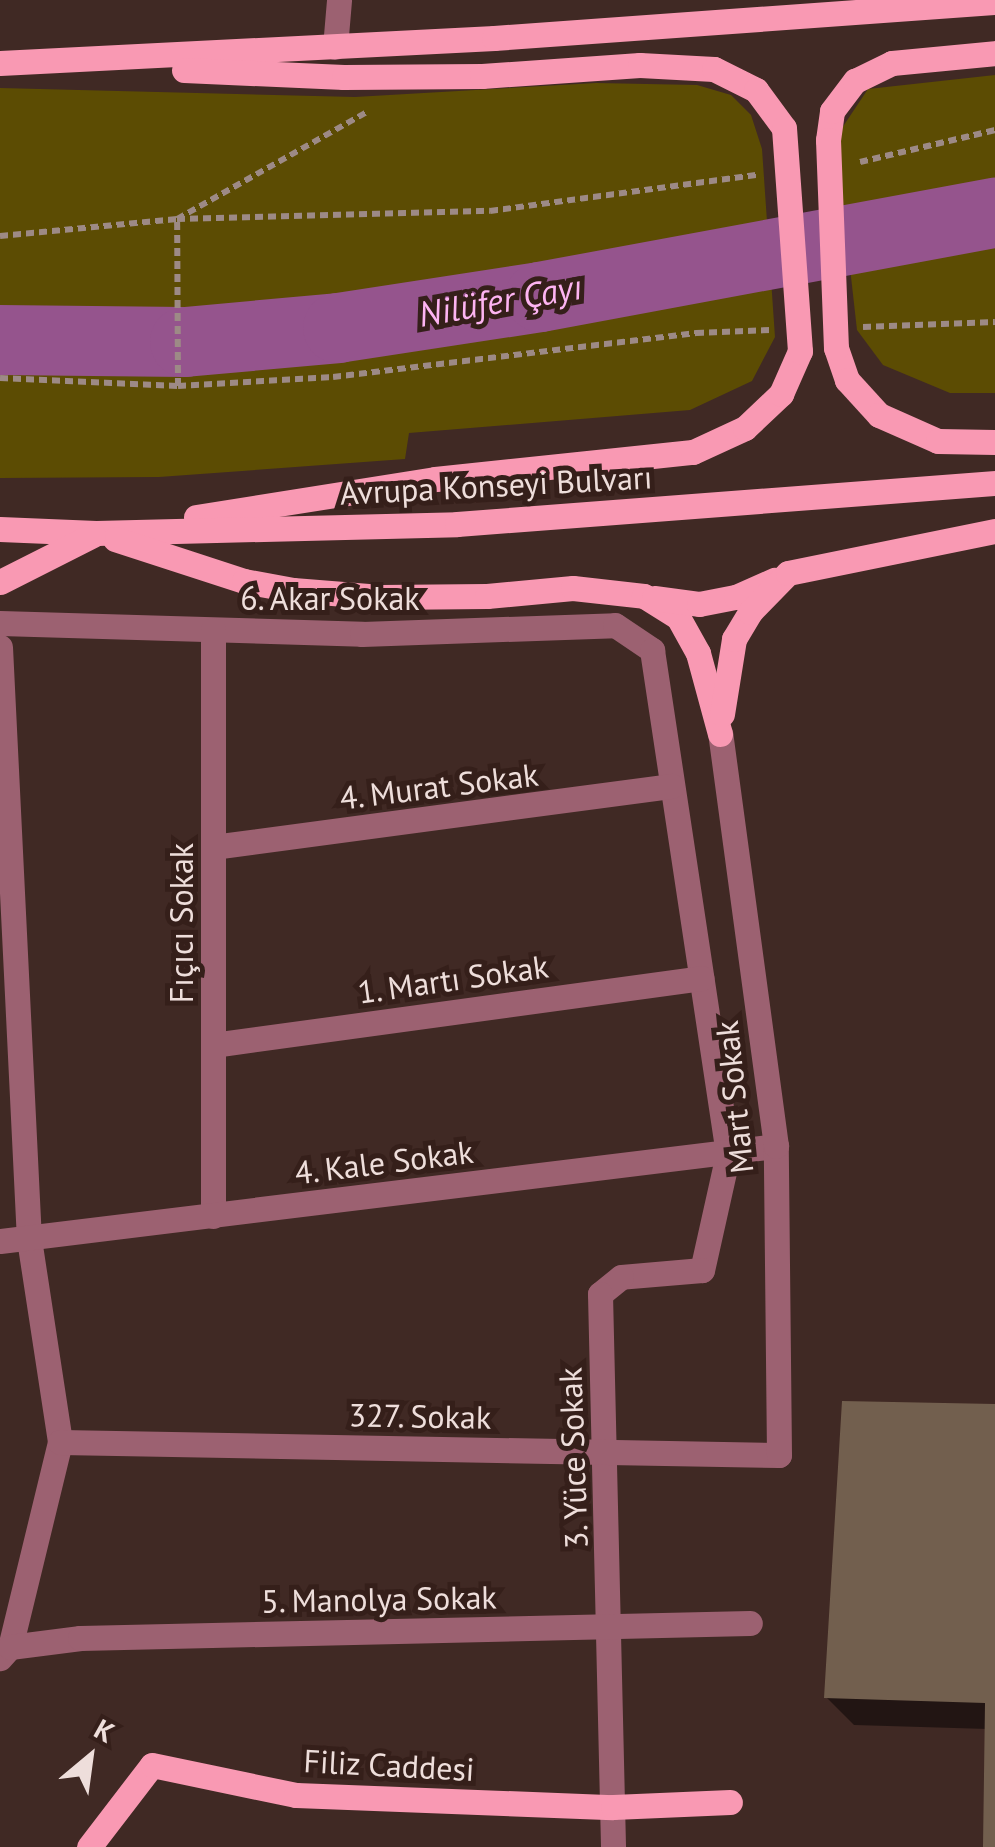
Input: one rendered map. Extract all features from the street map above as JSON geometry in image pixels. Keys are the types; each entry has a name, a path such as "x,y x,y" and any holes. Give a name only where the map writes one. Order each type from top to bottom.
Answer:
{"main road":[{"path":"46,64 995,2"},
{"path":"995,53 892,63 855,81 832,110 828,140 847,380 879,415 938,441 995,442"},
{"path":"0,63 344,78 482,76 640,65 714,69 756,90 784,128 796,340 781,394 744,428 693,452 434,480 96,533 0,582"},
{"name":"Avrupa Konseyi Bulvarı","path":"0,529 96,533 457,524 995,483"},
{"path":"96,533 244,581 293,590 382,597 487,596 573,588 699,604 736,597 788,573 995,531"},
{"path":"720,734 726,670 734,639 750,612 788,573"},
{"path":"644,596 678,616 698,653 720,734"},
{"name":"Filiz Caddesi","path":"88,1847 152,1765 296,1795 613,1807 730,1802"}],"street":[{"path":"335,47 339,0"},
{"name":"6. Akar Sokak","path":"0,623 362,634 614,625 652,650"},
{"name":"Fıçıcı Sokak","path":"212,1216 213,630"},
{"path":"0,647 29,1239 60,1442 5,1653"},
{"name":"Mart Sokak","path":"652,650 728,1154"},
{"name":"Mart Sokak","path":"720,734 776,1146 779,1454"},
{"name":"4. Murat Sokak","path":"213,846 672,786"},
{"name":"1. Martı Sokak","path":"213,1045 701,978"},
{"name":"4. Kale Sokak","path":"0,1241 776,1146"},
{"name":"3. Yüce Sokak","path":"613,1847 611,1626 600,1294 621,1277 702,1270 728,1154"},
{"name":"327. Sokak","path":"60,1442 779,1454"},
{"name":"5. Manolya Sokak","path":"5,1653 80,1638 750,1624"}],"path":[{"path":"177,219 356,115 374,109"},
{"path":"856,163 995,130"},
{"path":"0,236 177,219 490,211 767,174"},
{"path":"177,219 178,386"},
{"path":"842,338 995,322"},
{"path":"0,378 178,386 333,377 696,333 796,340"}],"shaded area":[{"path":"995,75 995,393 950,393 883,365 857,330 838,161 842,128 868,89"},
{"path":"596,83 697,85 731,95 751,115 762,149 775,337 752,381 690,410 409,433 405,459 159,477 0,478 0,88 355,97"}],"building":[{"path":"842,1401 995,1404 995,1847 983,1847 985,1703 824,1698"}],"waterway":[{"name":"Nilüfer Çayı","path":"0,340 185,342 338,328 540,297 995,213"}]}
